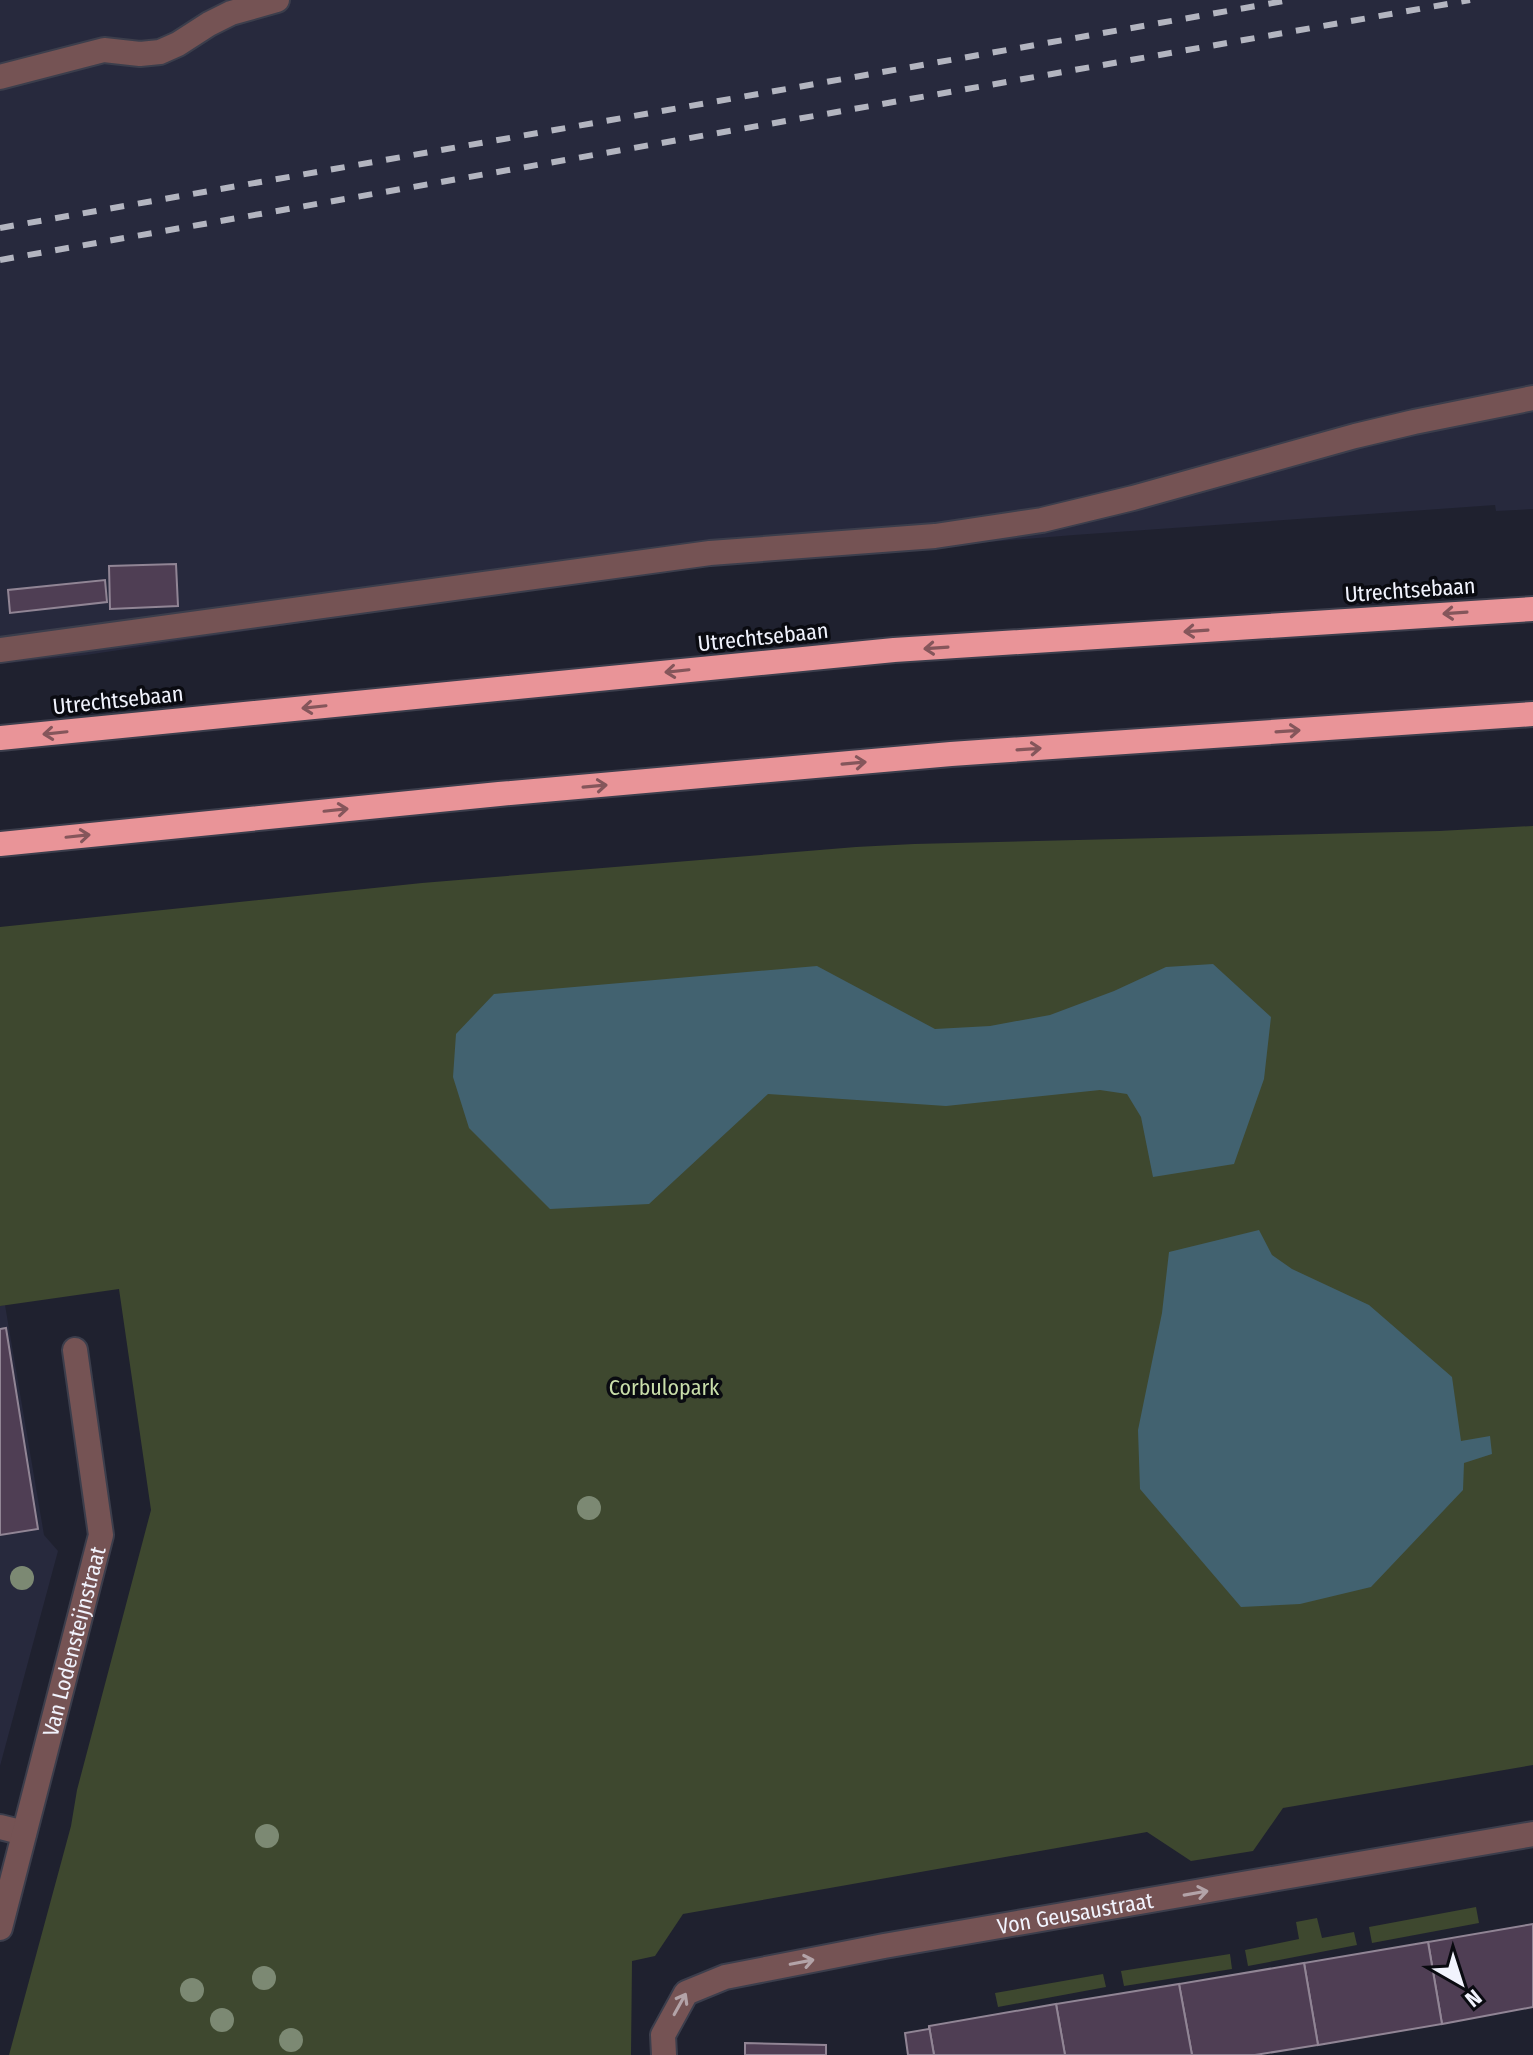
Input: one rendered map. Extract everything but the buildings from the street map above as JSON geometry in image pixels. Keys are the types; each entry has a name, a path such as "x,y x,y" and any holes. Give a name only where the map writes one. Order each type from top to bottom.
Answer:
{"highway":[{"name":"Utrechtsebaan","path":"0,738 894,650 1533,609"},
{"path":"0,844 951,754 1533,714"}],"street":[{"path":"0,77 104,50 160,52 231,13 277,0"},
{"path":"0,650 710,553 935,536 1042,520 1355,436 1533,398"},
{"name":"Van Lodensteijnstraat","path":"0,1928 101,1535 75,1350"},
{"path":"0,1827 24,1833"},
{"name":"Von Geusaustraat","path":"664,2055 663,2035 686,1993 725,1977 884,1946 1533,1834"}],"shaded area":[{"path":"0,0 1533,0 1533,509 1496,511 1495,505 662,569 86,655 0,664"},
{"path":"1213,964 1271,1017 1264,1079 1234,1164 1153,1177 1141,1117 1127,1094 1100,1090 946,1106 768,1094 649,1204 550,1209 469,1128 453,1077 456,1034 494,994 817,966 935,1029 990,1026 1050,1015 1166,967"},
{"path":"1259,1230 1272,1255 1292,1269 1369,1305 1452,1377 1461,1441 1490,1436 1492,1454 1464,1463 1463,1490 1371,1587 1300,1604 1241,1607 1140,1489 1138,1430 1162,1313 1169,1252"},
{"path":"5,1305 44,1535 58,1551 0,1766 0,1306"}],"green space":[{"name":"Corbulopark","path":"1533,826 1533,1765 1283,1808 1253,1851 1191,1861 1147,1832 683,1914 655,1956 632,1961 631,2055 9,2055 151,1510 119,1289 0,1306 0,927 422,883 856,847"},
{"path":"1476,1907 1479,1923 1372,1943 1369,1927"},
{"path":"1317,1918 1322,1938 1354,1932 1357,1945 1248,1966 1245,1950 1299,1939 1296,1922"},
{"path":"1230,1954 1232,1969 1124,1986 1121,1971"},
{"path":"1103,1974 1106,1987 998,2007 995,1993"}],"railway":[{"path":"0,228 1290,0"},
{"path":"0,260 1470,0"}]}
